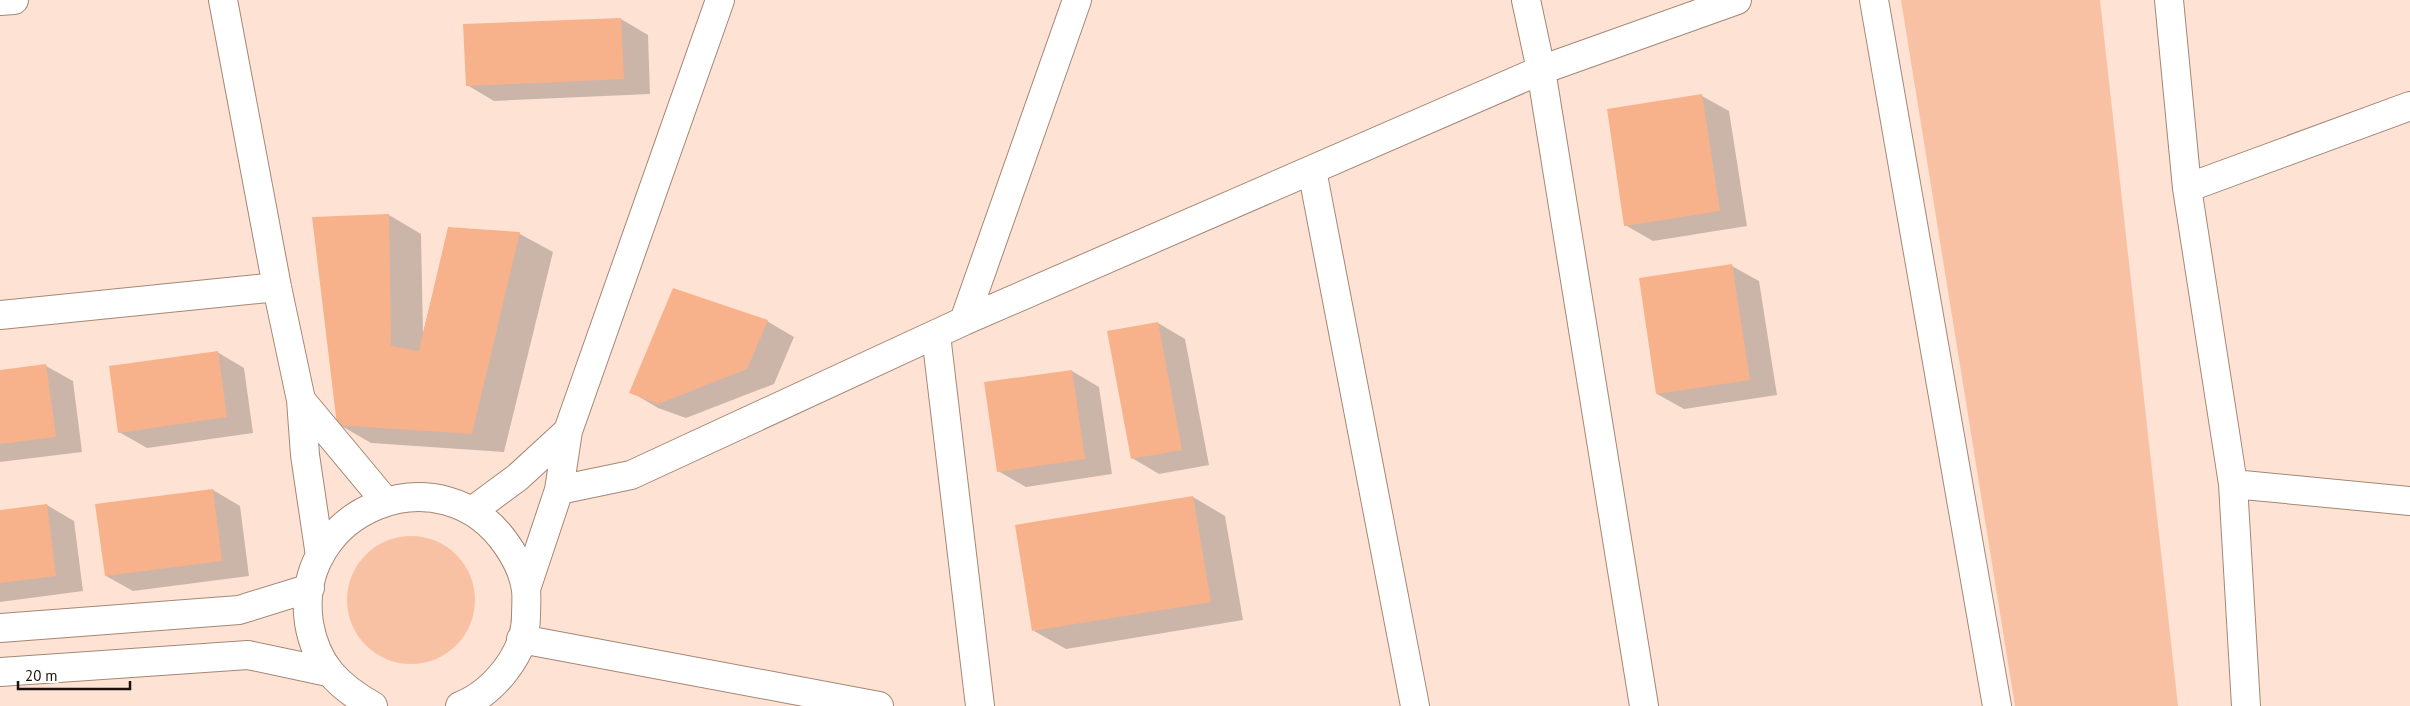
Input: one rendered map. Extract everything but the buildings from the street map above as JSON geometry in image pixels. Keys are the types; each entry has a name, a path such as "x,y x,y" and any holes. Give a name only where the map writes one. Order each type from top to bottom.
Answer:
{"street":[{"path":"0,1 14,0"},
{"path":"224,0 277,287 301,400 305,455 320,556"},
{"path":"526,589 559,490 568,431 720,0"},
{"path":"964,321 1077,0"},
{"path":"1526,0 1541,70 1644,706"},
{"path":"559,490 631,475 964,321 1541,70 1737,0"},
{"path":"1874,0 1997,706"},
{"path":"2168,0 2186,188 2233,484 2246,706"},
{"path":"2186,188 2410,106"},
{"path":"1312,170 1415,706"},
{"path":"0,315 277,287"},
{"path":"936,335 980,706"},
{"path":"301,400 386,502"},
{"path":"472,511 518,477 568,431"},
{"path":"2233,484 2410,500"},
{"path":"373,706 349,693 328,672 312,640 307,607 312,575 326,545 348,521 376,504 408,497 441,499 472,511 498,531 516,558 526,589 526,622 517,654 498,681 468,704"},
{"path":"0,628 239,610 310,588"},
{"path":"521,639 879,706"},
{"path":"0,672 248,655 328,672"}],"shaded area":[{"path":"1901,0 2100,0 2178,706 2015,706"},
{"path":"411,536 435,541 447,547 456,555 464,564 470,576 475,600 470,624 464,636 456,645 447,653 435,659 411,664 387,659 375,653 366,645 358,636 352,624 347,600 352,576 358,564 366,555 375,547 387,541"}]}
